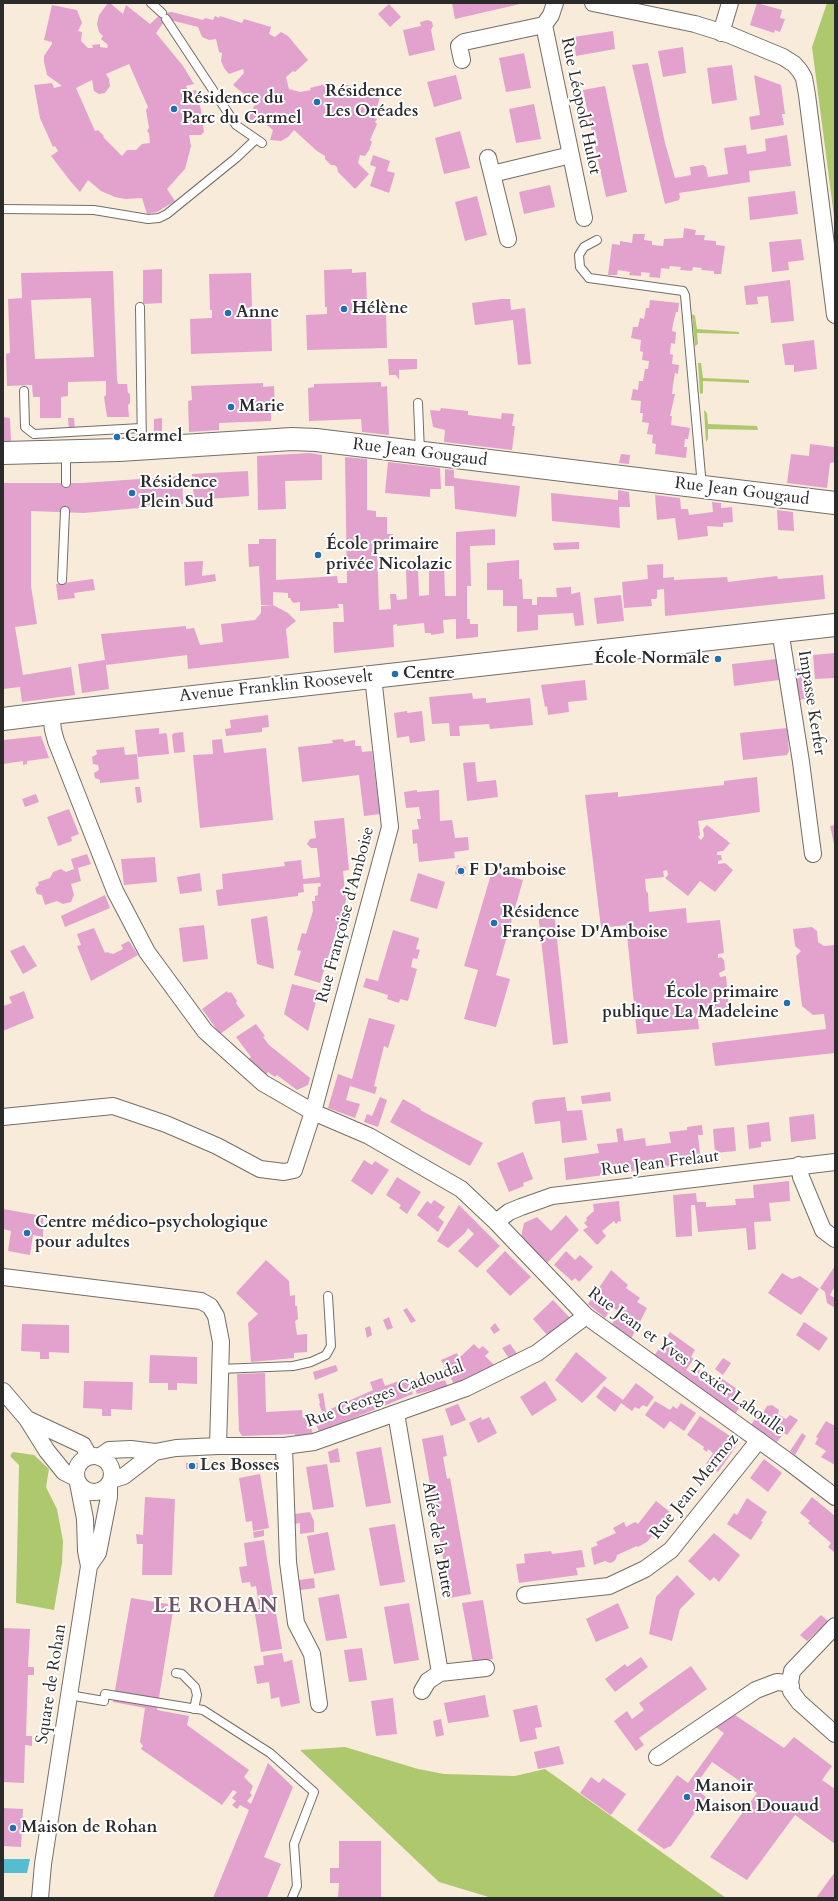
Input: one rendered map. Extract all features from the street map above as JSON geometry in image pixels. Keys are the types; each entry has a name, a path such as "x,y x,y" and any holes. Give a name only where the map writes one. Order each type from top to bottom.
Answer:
{"main road":[{"name":"Rue Jean Gougaud","path":"3,454 66,452 142,438 316,440 835,503"},
{"name":"Avenue Franklin Roosevelt","path":"3,720 51,713 835,625"}],"street":[{"name":"Rue Léopold Hulot","path":"555,3 551,15 544,25 584,218"},
{"path":"593,3 695,24 789,60 800,70 804,78 835,316"},
{"path":"721,33 730,3"},
{"path":"462,60 459,46 464,42 544,25"},
{"path":"492,174 571,155"},
{"path":"488,158 508,239"},
{"name":"Impasse Kerfer","path":"780,630 801,762 813,854"},
{"name":"Rue Françoise d'Amboise","path":"3,1117 113,1106 166,1124 217,1146 260,1169 284,1172 294,1170 312,1112 390,826 373,677"},
{"name":"Rue Jean et Yves Texier Lahoulle","path":"51,713 56,741 115,891 146,952 205,1031 263,1084 312,1112 369,1136 461,1189 496,1222 586,1316 759,1440 835,1497"},
{"name":"Rue Jean Frelaut","path":"496,1222 509,1212 521,1206 552,1196 799,1165 835,1162"},
{"path":"799,1165 801,1177 823,1230 835,1239"},
{"path":"3,1278 201,1301 210,1306 216,1316 221,1342 218,1446"},
{"name":"Rue Georges Cadoudal","path":"94,1456 109,1450 132,1449 155,1452 176,1448 218,1446 284,1446 314,1442 466,1388 537,1353 586,1316"},
{"path":"3,1391 27,1419 47,1451 64,1472 77,1481 82,1488 93,1492 105,1488 110,1482 112,1474 109,1463 94,1456 83,1446 62,1434 27,1419"},
{"name":"Allée de la Butte","path":"396,1413 440,1673"},
{"name":"Rue Jean Mermoz","path":"525,1595 609,1586 645,1569 671,1550 759,1440"},
{"path":"284,1446 288,1562 296,1623 312,1654 319,1704"},
{"name":"Rue Georges Cadoudal","path":"110,1482 124,1476 155,1452"},
{"path":"77,1481 76,1472 80,1462 94,1456"},
{"name":"Square de Rohan","path":"40,1898 52,1808 89,1566 86,1551 85,1519 77,1481"},
{"name":"Square de Rohan","path":"89,1566 98,1553 110,1497 110,1482"},
{"path":"835,1626 792,1672 790,1686 791,1691 799,1702 835,1734"},
{"path":"422,1691 428,1681 440,1673 486,1668"},
{"path":"657,1757 756,1690 777,1682 786,1683 790,1686"}],"lane":[{"path":"3,209 94,210 148,219 159,218 167,214 258,142 236,125 164,16 151,3"},
{"path":"597,240 584,246 579,255 580,267 589,278 683,291 696,403 702,487"},
{"path":"24,391 26,427 34,434 142,438 140,307"},
{"path":"418,403 420,453"},
{"path":"66,452 66,483"},
{"path":"62,580 65,511"},
{"path":"220,1369 293,1366 311,1362 326,1355 331,1346 328,1296"},
{"path":"176,1673 182,1674 189,1679 195,1687 197,1695 194,1708"},
{"path":"69,1695 104,1701 105,1694 203,1710 270,1753 314,1792 294,1844 297,1886 292,1898"}],"green space":[{"path":"827,3 835,3 835,224 812,47"},
{"path":"693,314 695,316 697,329 739,332 739,334 697,333 698,344 695,346"},
{"path":"698,363 701,363 703,378 749,380 749,383 703,381 703,393 700,394"},
{"path":"704,410 707,413 708,424 757,426 758,430 708,429 708,439 706,442"},
{"path":"13,1452 34,1455 49,1469 46,1487 57,1509 63,1541 62,1563 54,1610 16,1603 19,1465 10,1456"},
{"path":"345,1747 418,1769 444,1774 515,1776 545,1769 726,1898 492,1898 439,1882 300,1750"}],"water":[{"path":"3,1859 30,1859 27,1873 3,1873"}],"building":[{"path":"108,3 110,3 123,14 126,5 150,24 162,13 172,12 203,20 205,18 213,20 215,16 219,18 220,16 242,23 244,19 271,27 269,34 275,37 281,32 288,36 308,60 295,72 293,71 286,77 289,89 300,92 311,90 310,88 325,84 330,85 331,89 338,91 341,84 357,87 363,91 366,90 380,97 375,114 371,113 370,117 377,119 375,122 377,124 370,140 372,142 365,156 360,155 358,163 369,174 355,189 338,172 337,167 331,165 325,159 325,156 317,151 294,130 288,137 281,141 270,140 273,130 261,120 252,124 249,118 251,111 257,102 249,102 244,97 244,94 233,85 244,73 243,69 229,74 221,61 222,53 219,52 216,39 209,40 202,37 198,27 166,19 156,33 183,66 194,84 186,86 188,92 196,90 204,132 201,135 189,135 191,146 185,169 167,189 175,201 157,212 147,214 142,198 125,199 115,197 101,191 88,180 80,192 51,156 58,151 55,146 53,147 40,118 34,85 52,83 54,88 62,86 47,75 44,62 44,56 52,44 52,42 44,40 52,5 77,10 82,23 78,31 82,32 81,41 88,48 93,48 92,45 100,44 100,47 107,48 108,45 101,39 103,36 99,32 97,24 99,15","holes":["129,64 148,107 146,110 149,128 147,131 149,133 150,143 142,144 136,150 127,150 122,156 98,130 95,131 76,88 92,80 94,91 99,94 105,93 110,86 109,79 106,74"]},
{"path":"452,3 520,3 520,4 455,19"},
{"path":"757,3 782,10 780,18 785,19 780,32 775,30 774,33 750,25"},
{"path":"389,4 401,17 390,27 378,14"},
{"path":"428,20 432,22 433,26 431,30 435,50 409,56 403,30 421,26 420,22"},
{"path":"613,31 615,49 576,56 573,37"},
{"path":"683,47 686,73 663,77 658,51"},
{"path":"524,53 531,88 506,92 499,58"},
{"path":"648,63 665,143 675,178 691,175 690,167 703,165 706,167 708,177 728,174 724,148 746,145 747,154 766,151 765,139 787,135 791,166 749,171 750,182 679,193 679,200 665,204 632,65"},
{"path":"732,65 737,100 712,104 707,68"},
{"path":"456,75 462,99 434,107 427,82"},
{"path":"754,75 781,85 785,114 782,114 784,125 751,130 749,117 760,115"},
{"path":"605,86 627,192 606,197 583,90"},
{"path":"534,104 541,139 516,143 509,109"},
{"path":"460,131 470,168 444,174 435,138"},
{"path":"373,155 390,161 387,171 395,173 389,193 370,186 376,167 370,165"},
{"path":"550,185 555,207 524,214 519,192"},
{"path":"795,191 798,214 750,220 748,197"},
{"path":"477,196 487,235 465,241 455,202"},
{"path":"684,228 696,230 695,235 705,235 704,240 716,241 716,245 725,246 721,274 714,274 714,271 701,270 702,268 693,267 692,271 680,270 681,267 670,266 669,269 661,268 660,278 649,277 650,273 641,272 641,276 629,275 630,272 618,270 617,275 608,275 612,244 620,245 620,241 632,243 633,234 645,234 644,240 652,241 652,245 663,246 664,239 683,238"},
{"path":"801,239 804,260 788,262 789,270 772,272 769,242"},
{"path":"162,269 162,303 143,304 143,270"},
{"name":"Hélène","path":"352,269 352,273 366,272 367,305 360,305 361,313 386,312 387,348 307,350 306,315 327,314 327,307 325,307 324,270"},
{"path":"113,271 117,380 118,384 127,384 128,393 130,394 130,403 128,405 129,417 107,417 104,397 106,395 106,381 68,382 68,396 61,397 61,418 40,418 40,397 33,397 32,385 7,386 6,354 10,353 8,299 22,298 21,273","holes":["91,298 94,357 35,359 31,300"]},
{"name":"Anne","path":"251,273 252,308 245,308 245,316 271,315 272,351 191,354 190,319 212,318 212,310 210,310 209,274"},
{"path":"790,280 794,321 771,323 768,296 757,297 758,304 746,305 744,286"},
{"path":"510,299 511,310 525,308 531,364 518,365 513,320 475,325 472,303"},
{"path":"650,300 679,303 678,312 676,312 672,331 676,332 675,344 671,343 670,354 673,355 672,364 679,365 678,374 675,373 672,394 675,394 670,416 672,416 671,425 690,428 688,439 685,439 684,447 687,447 686,458 655,454 656,444 652,443 653,435 647,434 649,423 642,422 643,413 640,413 641,401 631,400 633,389 638,390 639,381 643,381 645,369 648,369 649,361 642,360 643,352 640,351 641,340 631,338 633,327 638,327 640,318 644,319 646,308 649,308"},
{"path":"814,340 817,369 794,372 794,365 785,365 782,344"},
{"path":"388,359 417,359 417,369 399,370 399,380 396,375 389,375"},
{"path":"381,382 381,387 387,386 389,435 362,432 361,419 309,421 308,388 314,387 314,384"},
{"name":"Marie","path":"263,383 263,387 274,386 275,413 271,413 271,421 219,423 219,430 189,432 188,401 192,400 191,386"},
{"path":"441,408 468,411 468,415 501,419 502,413 514,414 512,426 515,426 512,450 444,442 445,430 433,427 430,410 440,411"},
{"path":"3,417 10,418 11,442 3,442"},
{"path":"68,418 74,418 75,430 69,430"},
{"path":"162,418 162,433 154,434 154,419"},
{"path":"810,444 834,447 835,462 830,463 827,488 787,483 791,454 809,456"},
{"path":"310,453 322,455 322,480 285,481 286,509 258,510 257,456"},
{"path":"621,454 630,455 629,464 619,463"},
{"path":"345,457 367,459 367,510 376,511 376,517 387,517 387,534 393,534 393,544 377,545 379,610 391,609 390,594 396,594 397,600 407,599 406,568 418,568 419,596 429,595 429,564 444,564 445,596 456,596 456,532 495,529 495,545 470,546 471,586 467,586 467,619 470,619 470,624 478,624 478,637 456,639 456,619 443,620 444,633 431,635 431,633 425,633 424,623 397,626 397,624 393,625 394,647 334,653 333,622 344,622 343,604 338,604 339,608 300,611 300,602 293,603 290,598 288,598 288,593 273,592 273,605 288,613 296,621 286,629 289,658 188,669 187,655 106,665 109,689 82,693 78,664 105,660 101,634 186,626 186,629 194,628 200,645 223,642 221,624 255,620 261,613 261,606 272,606 261,605 259,566 249,567 248,544 259,544 259,539 276,539 276,580 337,576 338,583 347,583"},
{"path":"388,462 440,468 441,489 430,489 430,497 385,493"},
{"path":"445,469 454,470 454,478 520,486 516,517 455,509 454,486 445,486"},
{"path":"248,471 249,496 194,500 192,474"},
{"path":"182,476 183,504 84,513 31,511 31,586 37,624 15,627 23,675 71,667 75,695 22,702 20,687 3,689 3,483 83,483"},
{"path":"618,490 629,492 630,507 619,507 620,528 552,521 551,493 618,500"},
{"path":"655,495 680,498 681,509 688,509 689,515 713,512 712,502 721,503 721,508 732,507 733,522 723,523 723,527 707,526 708,536 678,540 675,518 657,520"},
{"path":"777,510 793,512 794,531 778,530"},
{"path":"579,542 579,549 554,550 553,543"},
{"path":"519,560 519,579 522,579 523,599 532,599 532,605 537,605 537,597 557,597 556,588 571,587 571,594 580,592 584,625 575,626 573,613 538,615 538,630 517,632 517,606 503,606 503,590 487,590 487,563"},
{"path":"203,561 202,576 215,574 216,581 185,586 184,562"},
{"path":"663,564 663,578 674,577 674,580 727,577 728,582 777,576 778,579 823,575 825,599 665,616 664,589 657,590 656,599 651,599 652,606 624,608 622,582 648,579 647,565"},
{"path":"93,579 95,590 74,593 75,598 58,600 56,584"},
{"path":"621,595 624,621 597,624 594,598"},
{"path":"835,653 835,678 815,679 813,655"},
{"path":"777,659 779,680 734,686 732,664"},
{"path":"808,666 815,696 800,700 793,670"},
{"path":"585,680 587,700 568,702 569,712 548,715 541,685"},
{"path":"472,693 473,699 486,698 486,703 530,698 533,725 490,729 489,724 459,726 460,736 450,736 449,723 432,724 429,697"},
{"path":"407,711 407,713 422,711 425,741 410,743 409,736 397,738 394,713"},
{"path":"268,715 269,727 262,728 262,732 226,736 225,729 231,728 230,720"},
{"path":"159,728 159,734 166,733 167,735 169,754 138,757 135,730"},
{"path":"787,728 789,751 787,755 743,760 740,733"},
{"path":"183,732 185,752 174,753 172,735 174,733"},
{"path":"41,736 49,758 27,761 27,764 23,765 23,761 3,764 3,740"},
{"path":"222,739 224,753 266,748 273,820 200,828 193,755 213,754 212,740"},
{"path":"343,739 344,742 355,740 355,746 361,746 362,752 372,751 380,814 364,816 359,775 302,782 298,747 333,743 332,740"},
{"path":"124,747 125,755 137,754 139,779 100,783 100,780 95,778 94,773 99,770 98,765 93,764 92,757 97,754 96,750"},
{"path":"475,762 477,782 496,780 498,797 467,801 463,763"},
{"path":"757,777 760,812 698,821 700,835 698,837 701,840 704,836 703,829 707,825 730,843 723,851 717,852 717,855 721,855 722,860 718,861 718,864 725,863 733,870 715,892 700,881 688,896 665,878 668,875 667,870 663,871 664,877 645,879 646,891 648,893 649,912 686,908 687,923 720,920 724,953 718,954 718,958 721,957 724,960 725,970 719,973 720,977 726,976 729,1010 697,1013 699,1029 637,1034 626,925 601,928 585,795 618,792 618,797 724,785 724,781"},
{"path":"135,787 140,787 142,802 137,803"},
{"path":"417,790 417,792 439,790 440,821 452,820 455,838 468,837 469,850 454,852 455,858 419,862 417,843 413,844 412,830 419,829 417,819 421,819 419,807 406,808 404,792"},
{"path":"36,794 39,802 25,807 22,799"},
{"path":"69,809 79,834 71,837 72,841 58,846 47,817"},
{"path":"344,818 349,870 343,871 345,892 349,891 320,983 294,975 301,951 297,950 302,933 306,934 313,911 312,901 315,901 315,896 318,895 318,887 321,886 320,883 303,884 304,892 298,893 298,896 218,906 216,890 223,889 222,874 285,866 284,862 301,860 303,879 320,877 317,848 311,848 307,844 310,839 316,838 314,821"},
{"path":"835,825 835,844 834,844 830,826"},
{"path":"87,854 91,864 78,868 81,881 71,884 74,895 71,902 63,904 57,901 45,905 42,895 37,894 35,888 39,885 38,882 50,878 53,872 61,869 66,872 74,869 71,859"},
{"path":"155,857 157,882 124,885 121,859"},
{"name":"F D'amboise","path":"457,865 466,867 464,876 455,874"},
{"name":"Résidence Françoise D'Amboise","path":"492,871 523,880 496,975 510,979 496,1027 464,1019 478,970 464,966"},
{"path":"200,873 202,891 180,894 177,877"},
{"path":"418,873 445,882 437,909 410,901"},
{"path":"105,895 110,908 65,927 61,916"},
{"path":"554,911 568,1043 553,1045 538,913"},
{"path":"267,916 274,969 257,964 251,921 251,919"},
{"path":"204,925 208,959 183,962 179,928"},
{"path":"812,927 817,931 818,942 824,946 835,945 835,1053 715,1066 712,1043 826,1029 824,1014 813,1015 802,1006 796,956 801,951 795,946 793,929"},
{"path":"94,928 105,953 107,952 113,954 123,949 121,945 129,941 138,955 91,981 77,946 81,945 77,934"},
{"path":"393,930 419,938 416,949 420,950 417,959 413,958 411,967 417,969 408,1001 400,999 399,1003 387,999 388,995 363,987 366,978 378,981"},
{"path":"24,945 37,966 23,974 10,951"},
{"path":"292,984 319,991 308,1031 284,1014"},
{"path":"24,991 34,1018 3,1031 3,1006 12,1003 9,997"},
{"path":"227,991 228,993 231,992 237,1001 236,1003 245,1016 220,1034 202,1009"},
{"path":"369,1018 395,1025 388,1048 384,1046 374,1086 377,1087 375,1094 350,1086 346,1100 360,1104 355,1118 328,1108 338,1074 352,1079"},
{"path":"256,1024 265,1036 263,1037 269,1045 310,1078 308,1085 297,1090 277,1075 275,1077 268,1072 266,1075 248,1060 251,1057 236,1037"},
{"path":"610,1092 611,1101 582,1104 581,1096"},
{"path":"380,1097 387,1100 378,1127 364,1122 367,1114 372,1116"},
{"path":"565,1097 567,1111 582,1110 587,1140 562,1143 560,1121 535,1124 532,1103 535,1100"},
{"path":"403,1099 421,1109 420,1110 483,1143 470,1166 390,1122"},
{"path":"814,1114 816,1139 791,1142 789,1117"},
{"path":"769,1122 771,1141 761,1142 761,1147 749,1149 747,1125"},
{"path":"702,1125 703,1135 698,1135 700,1154 673,1157 673,1166 566,1180 564,1158 599,1153 597,1144 618,1142 616,1129 622,1128 624,1141 645,1138 646,1146 671,1143 669,1132 687,1130 687,1127"},
{"path":"734,1127 736,1151 715,1153 713,1129"},
{"path":"523,1152 533,1179 523,1183 524,1186 509,1192 497,1163"},
{"path":"364,1160 372,1165 375,1161 389,1170 372,1195 351,1181"},
{"path":"397,1177 421,1192 407,1214 399,1208 401,1205 386,1195"},
{"path":"789,1181 790,1201 769,1203 771,1221 754,1222 756,1249 748,1250 746,1228 698,1232 695,1205 691,1205 692,1236 676,1237 673,1195 696,1193 697,1202 706,1202 706,1207 736,1205 735,1199 754,1198 753,1185"},
{"path":"434,1200 445,1207 438,1217 444,1222 438,1232 417,1215 427,1201 431,1204"},
{"path":"619,1201 621,1222 619,1221 616,1224 614,1221 602,1231 606,1236 597,1245 583,1230 588,1227 584,1223 587,1220 586,1218 594,1211 593,1204"},
{"path":"459,1205 500,1246 477,1268 458,1251 474,1234 468,1228 465,1233 448,1248 437,1241"},
{"name":"Centre médico-psychologique pour adultes","path":"3,1209 43,1216 43,1237 33,1235 30,1255 8,1251 11,1231 3,1229"},
{"path":"566,1215 579,1230 547,1263 521,1237 524,1223 537,1217 551,1231"},
{"path":"505,1251 531,1277 510,1296 486,1271"},
{"path":"566,1251 575,1260 580,1255 593,1267 579,1282 575,1278 572,1281 554,1265"},
{"path":"266,1260 289,1281 290,1296 295,1295 295,1306 297,1306 298,1319 295,1321 297,1335 307,1334 307,1352 294,1353 294,1358 251,1362 248,1323 258,1314 236,1293"},
{"path":"835,1266 835,1286 830,1295 835,1298 835,1308 827,1303 825,1292 820,1288"},
{"path":"611,1270 628,1285 626,1288 640,1298 637,1302 647,1308 631,1339 612,1324 619,1312 612,1307 605,1318 588,1304"},
{"path":"782,1273 792,1279 800,1276 819,1289 801,1315 768,1293"},
{"path":"553,1300 570,1318 549,1337 533,1319"},
{"path":"407,1308 416,1321 411,1323 403,1310"},
{"path":"389,1317 393,1328 387,1330 383,1320"},
{"path":"804,1322 828,1338 819,1351 796,1335"},
{"path":"495,1323 500,1330 494,1334 490,1328"},
{"path":"22,1324 69,1325 69,1353 49,1352 49,1359 40,1359 40,1352 21,1351"},
{"path":"370,1326 372,1335 367,1338 365,1328"},
{"path":"670,1332 695,1350 691,1357 694,1359 686,1370 693,1375 698,1369 718,1383 721,1378 740,1391 735,1399 742,1404 735,1414 654,1356"},
{"path":"474,1344 479,1349 483,1346 489,1352 485,1356 496,1367 454,1384 441,1360 457,1353 459,1358"},
{"path":"510,1344 519,1356 510,1360 502,1348"},
{"path":"576,1352 607,1378 582,1403 555,1380"},
{"path":"150,1355 197,1357 197,1384 177,1383 177,1390 168,1390 168,1383 149,1383"},
{"path":"723,1358 731,1363 723,1375 715,1369"},
{"path":"336,1365 338,1371 315,1380 313,1372"},
{"path":"439,1371 448,1386 417,1394 412,1380"},
{"path":"265,1373 266,1412 302,1410 303,1418 308,1418 313,1434 295,1436 295,1434 242,1436 239,1431 237,1374"},
{"path":"382,1378 385,1386 407,1378 413,1394 319,1432 313,1416 322,1412 318,1394 323,1393 326,1411 373,1390 370,1382"},
{"path":"84,1381 133,1382 132,1410 111,1409 111,1416 102,1416 102,1409 83,1408"},
{"path":"545,1381 557,1400 532,1416 520,1397"},
{"path":"636,1383 654,1397 647,1407 643,1405 639,1409 635,1407 632,1411 621,1403 615,1412 596,1397 604,1386 623,1400"},
{"path":"655,1401 670,1410 673,1406 677,1409 681,1403 696,1413 684,1431 670,1421 664,1429 645,1415"},
{"path":"458,1404 466,1420 451,1426 445,1409"},
{"path":"772,1405 779,1410 778,1414 786,1419 790,1415 798,1420 787,1435 784,1433 777,1442 751,1425 757,1415 760,1418 767,1406"},
{"path":"700,1416 739,1442 718,1472 706,1464 713,1453 708,1449 707,1452 703,1449 704,1447 687,1435"},
{"path":"481,1417 482,1420 489,1417 497,1433 478,1443 469,1423"},
{"path":"826,1421 835,1426 835,1465 821,1457 826,1451 815,1444 818,1438 816,1437"},
{"path":"802,1433 806,1436 795,1455 790,1451"},
{"path":"443,1435 447,1456 443,1457 447,1479 450,1478 471,1594 450,1598 422,1439"},
{"path":"381,1447 391,1503 366,1507 356,1452"},
{"path":"338,1448 340,1462 330,1463 328,1452"},
{"path":"764,1459 782,1473 768,1492 750,1478"},
{"name":"Les Bosses","path":"186,1463 198,1463 198,1469 186,1469"},
{"path":"327,1464 334,1507 313,1510 306,1467"},
{"path":"260,1474 269,1528 253,1531 252,1521 246,1522 239,1478"},
{"path":"145,1497 175,1499 172,1575 142,1575 143,1544 137,1544 136,1534 143,1535"},
{"path":"812,1497 835,1516 834,1552 828,1547 831,1543 808,1523 810,1521 800,1513"},
{"path":"747,1498 767,1512 761,1521 763,1522 751,1540 727,1524 734,1513 737,1515"},
{"path":"656,1501 670,1512 659,1526 661,1529 654,1538 652,1536 647,1542 638,1547 637,1546 617,1555 613,1562 610,1563 605,1561 594,1565 591,1548 598,1545 596,1542 616,1533 613,1528 624,1522 626,1527 635,1522 638,1524"},
{"path":"310,1512 314,1521 314,1532 300,1534 300,1523 294,1524 294,1514"},
{"path":"395,1524 405,1582 380,1586 369,1528"},
{"path":"264,1530 264,1536 254,1538 253,1532"},
{"path":"328,1532 335,1570 314,1574 307,1536"},
{"path":"714,1533 740,1555 719,1582 714,1577 710,1581 688,1561"},
{"path":"264,1540 282,1649 261,1652 254,1608 259,1608 256,1586 251,1587 250,1582 242,1583 239,1567 247,1566 244,1543"},
{"path":"582,1550 585,1567 576,1568 578,1575 519,1583 516,1564 525,1563 524,1554 551,1551 552,1554"},
{"path":"677,1575 695,1594 680,1609 672,1641 649,1634 656,1597"},
{"path":"314,1578 315,1588 300,1590 299,1580"},
{"path":"339,1594 347,1638 326,1641 318,1598"},
{"path":"131,1598 174,1605 157,1710 189,1716 187,1725 249,1770 244,1777 253,1786 250,1793 252,1795 247,1801 251,1804 268,1763 293,1787 264,1857 281,1864 267,1898 213,1898 249,1810 240,1805 237,1809 232,1805 236,1801 232,1798 237,1792 233,1790 222,1805 141,1749 143,1746 140,1742 145,1708 113,1702"},
{"path":"483,1600 493,1659 473,1663 462,1603"},
{"path":"409,1603 419,1660 394,1664 384,1607"},
{"path":"618,1603 629,1628 596,1642 586,1619"},
{"path":"821,1615 828,1621 807,1641 800,1635"},
{"path":"3,1628 30,1629 28,1667 34,1667 34,1675 28,1675 26,1736 32,1736 32,1746 25,1745 24,1783 3,1782"},
{"path":"362,1648 367,1680 349,1682 344,1650"},
{"path":"282,1653 284,1662 292,1660 300,1703 281,1707 279,1697 271,1699 269,1682 257,1684 254,1666 264,1665 263,1656"},
{"path":"641,1657 648,1667 615,1692 605,1679 625,1664 627,1667"},
{"path":"691,1666 707,1689 639,1738 644,1745 636,1751 614,1721 627,1711 632,1719 644,1710 639,1703"},
{"path":"485,1695 489,1717 448,1723 444,1703"},
{"path":"393,1698 397,1734 376,1736 371,1701"},
{"path":"537,1705 542,1727 535,1728 537,1739 520,1742 513,1710"},
{"path":"732,1713 784,1748 794,1737 832,1766 822,1780 835,1789 835,1844 795,1815 747,1880 710,1857 757,1793 712,1762 694,1787 706,1797 671,1846 664,1849 637,1830 677,1775 688,1783 724,1733 714,1726"},
{"path":"441,1719 444,1735 436,1737 433,1721"},
{"path":"559,1746 564,1764 538,1769 534,1752"},
{"path":"591,1777 599,1783 603,1778 626,1794 611,1815 580,1793"},
{"name":"Maison de Rohan","path":"3,1808 23,1809 21,1847 3,1846"},
{"path":"339,1841 381,1841 381,1898 338,1898 339,1883 330,1883 330,1868 339,1868"},
{"path":"835,1872 835,1898 816,1898"}],"place":[{"name":"Résidence Les Oréades","path":"317,102"},
{"name":"Résidence du Parc du Carmel","path":"174,109"},
{"name":"Hélène","path":"344,309"},
{"name":"Anne","path":"228,313"},
{"name":"Marie","path":"231,407"},
{"name":"Carmel","path":"117,437"},
{"name":"Résidence Plein Sud","path":"132,493"},
{"name":"École primaire privée Nicolazic","path":"318,555"},
{"name":"École Normale","path":"718,659"},
{"name":"Centre","path":"395,674"},
{"name":"F D'amboise","path":"461,871"},
{"name":"Résidence Françoise D'Amboise","path":"494,923"},
{"name":"École primaire publique La Madeleine","path":"787,1003"},
{"name":"Centre médico-psychologique pour adultes","path":"27,1233"},
{"name":"Les Bosses","path":"192,1466"},
{"name":"Manoir Maison Douaud","path":"687,1797"},
{"name":"Maison de Rohan","path":"13,1828"}],"district":[{"name":"LE ROHAN","path":"216,1607"}]}
